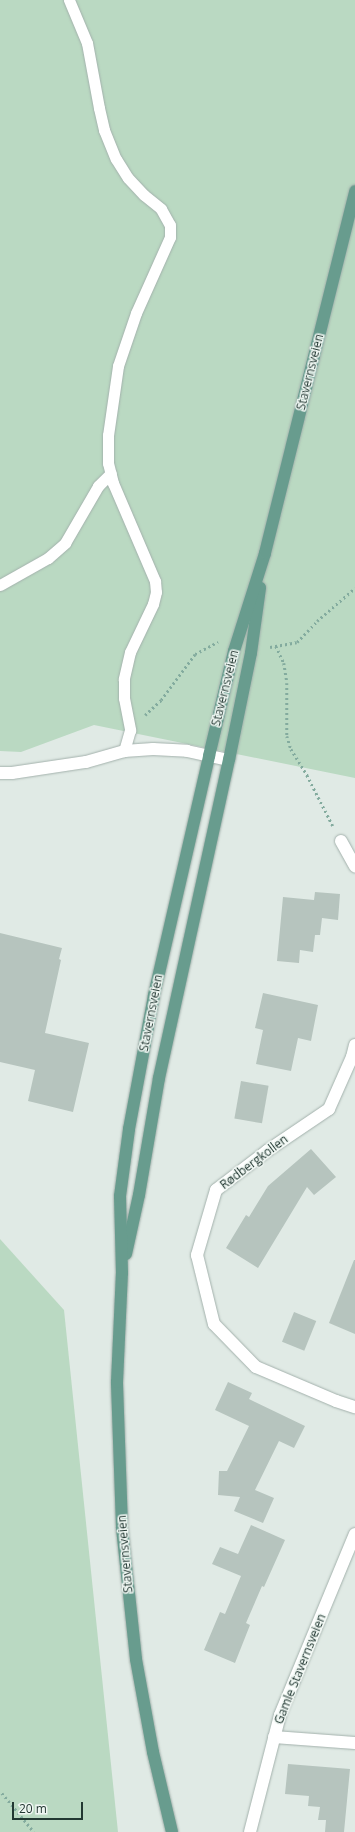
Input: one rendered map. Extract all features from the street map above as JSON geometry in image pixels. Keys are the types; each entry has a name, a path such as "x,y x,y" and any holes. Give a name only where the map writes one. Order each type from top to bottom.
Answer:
{"main road":[{"name":"Stavernsveien","path":"172,1832 153,1752 136,1659 122,1527 117,1382 122,1273 120,1196 129,1129 156,987 208,756 234,651 265,553 355,191"},
{"name":"Stavernsveien","path":"122,1273 139,1195 150,1128 177,992 229,760 251,653 265,553"}],"street":[{"path":"0,774 86,762 124,751 153,749 188,751 229,760"},
{"path":"341,841 355,866"},
{"name":"Rødbergkollen","path":"355,1045 352,1058 329,1109 267,1151 216,1190 197,1255 214,1324 256,1368 336,1401 355,1407"},
{"name":"Gamle Stavernsveien","path":"250,1832 280,1715 355,1534"},
{"path":"274,1737 355,1743"}],"lane":[{"path":"69,0 87,43 104,130 116,158 128,178 144,195 161,209 170,225 170,237 136,312 118,366 108,435 108,463 110,473 156,581 156,592 153,604 130,652 124,679 124,698 130,730 124,751"},
{"path":"0,585 48,558 65,543 98,486 110,473"}],"path":[{"path":"265,648 297,642 355,588"},
{"path":"130,730 161,700 195,654 222,640"},
{"path":"276,646 284,663 287,683 286,736 291,749 307,775 341,841"},
{"path":"2,1793 34,1832"}],"green space":[{"path":"0,0 355,0 355,778 94,725 21,752 0,751"},
{"path":"0,1239 64,1310 118,1832 0,1832"}],"building":[{"path":"315,892 340,894 338,920 322,918 320,935 315,935 313,952 300,950 299,963 277,961 283,897 314,900"},
{"path":"0,933 62,948 59,959 61,960 45,1033 89,1043 73,1112 28,1101 35,1070 0,1062"},
{"path":"263,993 318,1005 311,1041 298,1038 291,1071 256,1064 263,1030 255,1028"},
{"path":"241,1081 269,1086 262,1123 234,1118"},
{"path":"311,1149 336,1177 314,1195 307,1187 258,1268 226,1248 246,1215 249,1217 268,1186"},
{"path":"355,1260 355,1334 329,1323"},
{"path":"294,1312 316,1321 304,1351 282,1342"},
{"path":"228,1382 252,1393 249,1399 305,1426 294,1448 279,1441 255,1490 274,1498 263,1523 234,1511 240,1497 218,1495 219,1471 227,1471 249,1426 215,1410"},
{"path":"251,1525 285,1540 264,1587 262,1586 246,1623 250,1625 235,1663 204,1650 220,1612 225,1614 241,1576 212,1564 220,1547 238,1554"},
{"path":"288,1764 350,1769 344,1832 325,1832 326,1820 318,1820 320,1807 308,1806 309,1796 285,1794"}]}
